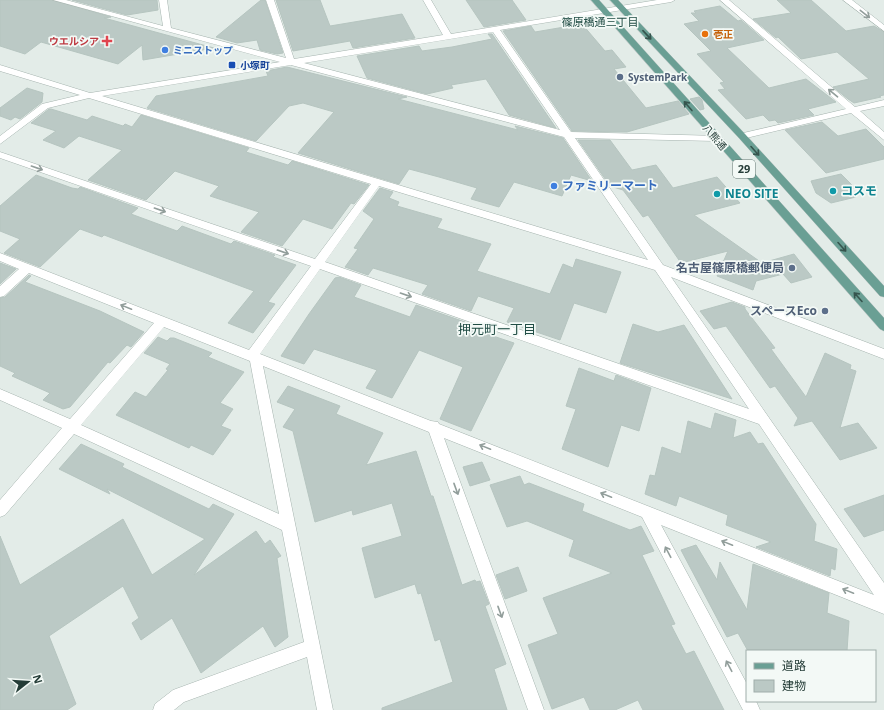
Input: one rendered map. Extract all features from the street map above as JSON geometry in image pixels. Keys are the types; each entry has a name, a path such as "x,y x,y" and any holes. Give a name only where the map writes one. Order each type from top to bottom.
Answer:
{"main road":[{"name":"八熊通","path":"595,0 884,326"},
{"name":"八熊通","path":"617,4 742,136 884,293"}],"street":[{"path":"56,0 567,135 716,138"},
{"path":"163,0 167,29"},
{"path":"280,0 270,1 291,62"},
{"path":"427,0 448,36"},
{"path":"0,141 45,106 91,96 604,10 617,4 671,0"},
{"path":"724,0 884,137"},
{"path":"847,0 884,28"},
{"path":"495,29 884,596"},
{"path":"0,68 657,267 884,354"},
{"path":"742,136 884,103"},
{"path":"0,155 318,264 763,420"},
{"path":"325,710 253,356 377,182"},
{"path":"0,257 433,426 884,606"},
{"path":"0,293 27,268"},
{"path":"0,510 162,321"},
{"path":"0,394 288,525"},
{"path":"433,426 536,710"},
{"path":"646,511 746,699"},
{"path":"161,710 179,696 313,647"}],"building":[{"path":"0,0 52,0 111,17 104,18 214,48 143,60 142,45 118,64 41,42 25,54 0,46"},
{"path":"72,0 157,0 158,10 127,15"},
{"path":"261,0 265,0 283,53 277,54 260,50 257,40 237,43 216,37"},
{"path":"276,0 320,0 330,26 402,14 415,38 353,48 350,41 293,51"},
{"path":"466,0 512,0 526,20 484,27"},
{"path":"777,0 811,0 846,31 874,26 884,32 884,95 854,103 833,87 869,79 837,52 801,59 778,37 776,38 753,19 791,13"},
{"path":"720,6 738,21 741,20 764,40 727,48 769,88 806,79 836,102 808,109 814,115 778,123 775,120 769,121 763,115 746,119 718,90 725,89 720,83 724,82 697,54 711,51 684,24 699,21 691,13 696,13 694,11"},
{"path":"582,24 605,51 612,50 626,67 614,69 646,108 678,101 689,114 627,132 572,131 503,31 531,26 535,32"},
{"path":"488,34 492,34 556,128 509,115 486,79 451,85 453,88 427,94 367,78 357,56 419,46 422,51 452,47 492,39"},
{"path":"287,67 407,97 398,99 518,130 515,126 563,138 592,181 571,175 562,196 514,182 499,207 471,199 477,188 439,177 409,169 399,184 298,153 334,112 303,103 289,106 256,141 147,108 156,96 268,76 266,71"},
{"path":"27,88 43,93 42,102 20,119 15,117 11,120 0,116 0,108"},
{"path":"699,97 702,100 704,109 700,110 690,99"},
{"path":"49,109 87,120 92,116 123,126 125,124 132,127 141,115 249,148 246,152 288,165 292,161 369,185 354,204 351,203 332,229 303,219 282,246 241,232 259,212 210,196 219,186 175,171 146,200 88,180 122,150 79,136 64,148 43,140 56,131 31,123"},
{"path":"822,122 838,136 866,129 884,147 884,159 826,173 785,130"},
{"path":"578,140 610,140 632,170 656,165 673,188 717,177 740,203 694,215 762,263 794,254 812,277 791,283 783,274 756,281 753,290 717,276 728,251 681,263 648,215 643,217 623,190 610,186"},
{"name":"コスモ","path":"841,174 855,188 849,190 856,197 831,203 816,193 811,181"},
{"path":"36,175 72,188 78,189 80,187 138,208 131,214 177,231 182,226 231,244 234,241 275,255 273,257 296,265 268,302 275,304 253,333 228,323 254,291 104,235 102,237 80,229 40,267 4,253 20,239 0,231 0,206"},
{"path":"380,188 393,192 389,198 399,202 397,206 442,219 437,228 491,244 477,271 550,294 563,264 573,268 576,259 621,272 606,313 574,303 560,340 507,322 514,308 478,296 471,311 422,294 428,285 373,268 368,275 345,267 358,249 354,248 374,219 363,211"},
{"path":"0,263 16,269 0,284"},
{"path":"29,275 31,276 25,282 100,311 144,332 131,347 127,345 110,363 108,362 70,407 63,409 43,400 50,393 12,376 15,373 0,366 0,298 5,297"},
{"path":"339,277 361,285 354,297 410,317 416,305 465,322 463,326 514,343 471,431 440,419 463,367 419,350 392,398 366,388 377,370 314,349 304,364 281,356 335,278"},
{"path":"732,302 745,307 775,348 771,349 806,397 825,353 851,365 850,369 856,371 840,428 858,423 877,448 840,460 812,421 794,426 798,418 775,386 770,388 726,326 714,329 700,311"},
{"path":"633,324 658,332 684,325 732,399 620,363"},
{"path":"158,337 167,341 170,338 174,338 212,353 208,357 244,372 220,403 233,409 221,426 231,430 213,455 191,445 189,448 116,415 135,392 146,397 168,370 166,369 170,364 144,353"},
{"path":"579,368 614,381 616,375 651,388 639,431 621,425 608,467 562,449 576,409 566,406"},
{"path":"288,386 340,406 336,414 383,433 366,465 416,451 431,496 433,496 462,585 475,580 476,582 480,581 489,604 485,606 506,664 494,669 507,710 382,710 382,708 453,682 440,639 435,641 421,593 418,594 415,584 375,598 362,548 402,536 392,503 353,515 352,510 315,522 293,431 283,427 295,409 277,402"},
{"path":"715,413 736,420 733,438 750,432 758,444 763,443 816,524 814,541 837,549 835,570 831,568 830,576 756,547 771,542 726,525 728,515 679,496 676,506 645,494 650,475 655,476 662,447 681,454 688,421 711,429"},
{"path":"81,444 124,464 122,467 209,509 213,504 234,514 194,575 256,531 265,544 270,540 281,556 277,558 288,637 275,647 263,626 201,673 172,618 141,640 132,623 139,618 123,586 49,636 76,704 67,710 0,710 0,536 20,585 123,519 152,575 205,539 107,489 110,494 59,469"},
{"path":"482,462 490,480 470,486 463,467"},
{"path":"520,476 524,485 529,483 584,504 582,511 630,530 641,526 654,551 642,555 675,624 671,625 686,654 694,651 724,710 643,710 638,700 615,710 590,710 584,697 552,709 528,645 558,634 543,598 612,573 569,556 574,540 527,521 507,527 490,485"},
{"path":"884,495 884,530 864,537 844,509"},
{"path":"696,545 717,580 720,562 747,610 753,564 829,593 827,613 849,621 847,650 747,650 738,633 727,637 681,550"},
{"path":"518,567 527,591 505,599 496,575"}],"place":[{"name":"壱正","path":"705,34"},
{"name":"ウエルシア","path":"107,41"},
{"name":"ミニストップ","path":"165,50"},
{"name":"小塚町","path":"232,65"},
{"name":"SystemPark","path":"620,77"},
{"name":"ファミリーマート","path":"554,186"},
{"name":"コスモ","path":"833,191"},
{"name":"NEO SITE","path":"717,194"},
{"name":"名古屋篠原橋郵便局","path":"792,268"},
{"name":"スペースEco","path":"825,311"}],"district":[{"name":"篠原橋通三丁目","path":"600,22"},
{"name":"押元町一丁目","path":"497,329"}]}
